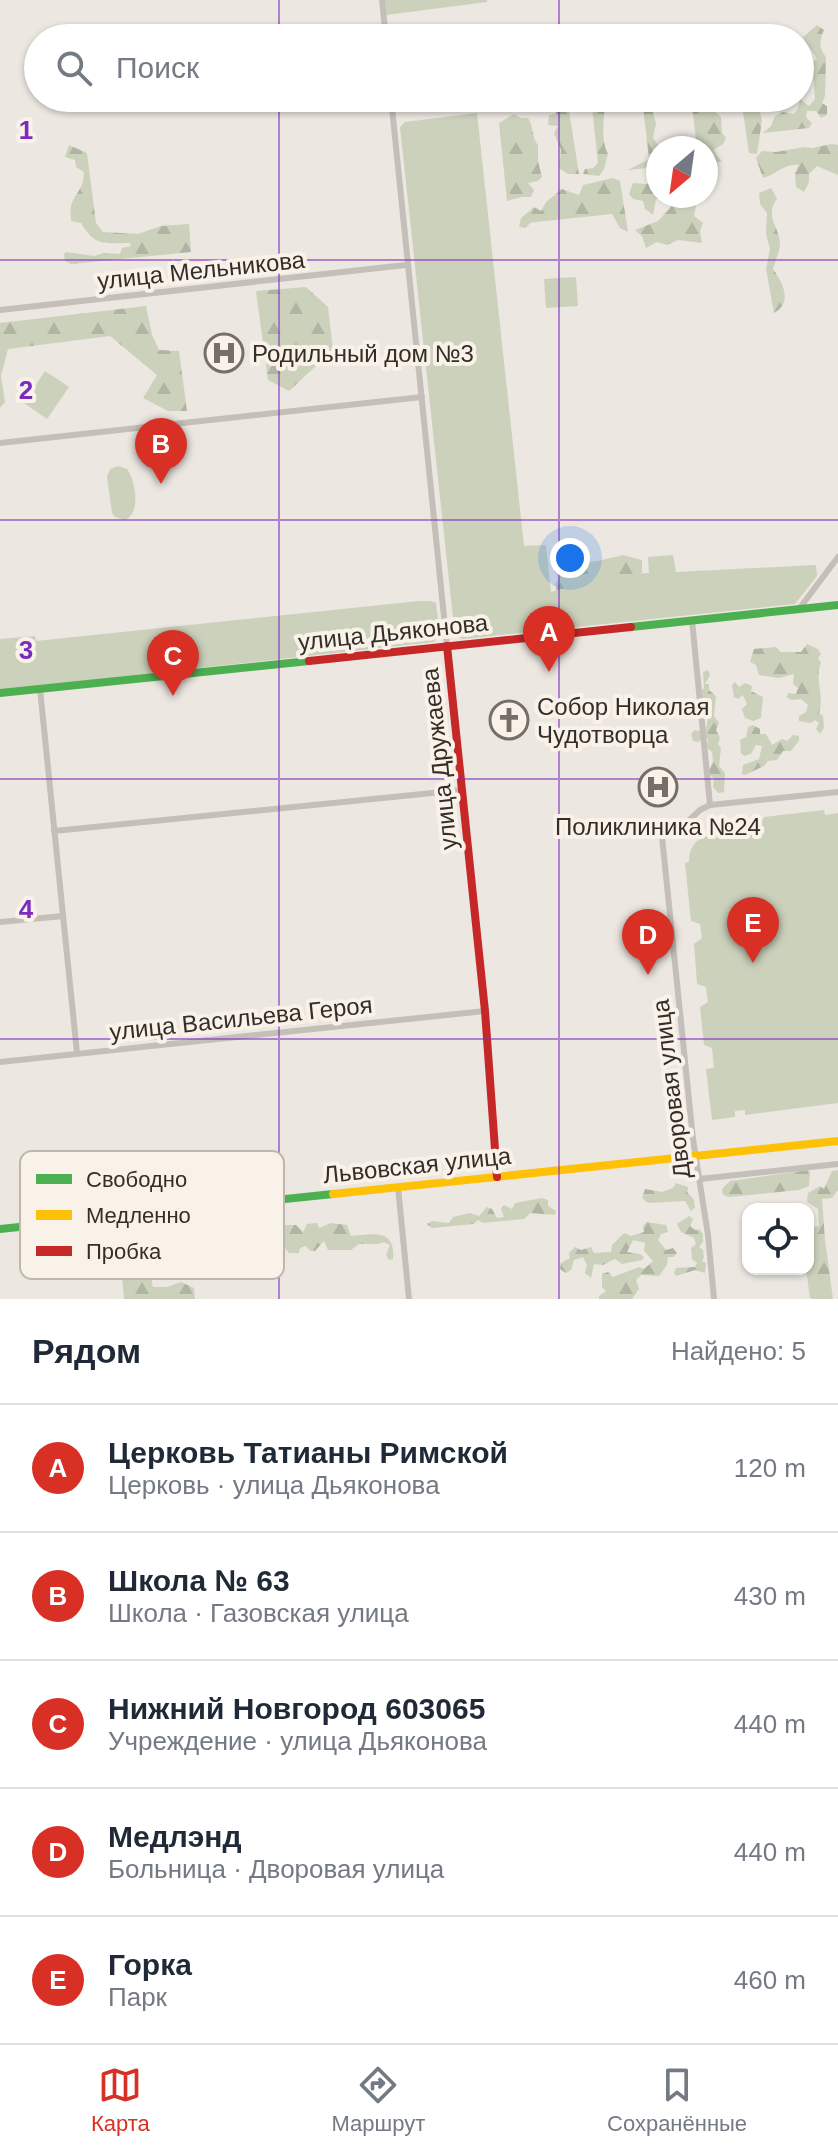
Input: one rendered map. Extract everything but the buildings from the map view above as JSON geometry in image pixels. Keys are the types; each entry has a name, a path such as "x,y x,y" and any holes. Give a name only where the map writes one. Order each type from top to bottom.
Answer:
{"main road":[{"name":"улица Дьяконова","path":"0,693 838,605"},
{"name":"улица Дружаева","path":"447,646 485,1011 497,1177"},
{"name":"Львовская улица","path":"284,1199 838,1141"},
{"name":"Львовская улица","path":"0,1229 20,1227"}],"street":[{"path":"382,0 385,24"},
{"name":"улица Дружаева","path":"392,112 447,646"},
{"name":"улица Мельникова","path":"0,310 406,265"},
{"path":"0,443 422,397"},
{"path":"799,609 838,557"},
{"path":"692,620 710,805 838,792"},
{"path":"40,689 77,1053"},
{"path":"54,831 462,790"},
{"name":"Дворовая улица","path":"710,805 684,825 661,827 714,1299"},
{"path":"0,922 63,916"},
{"name":"улица Васильева Героя","path":"0,1062 485,1011"},
{"path":"700,1179 838,1164"},
{"path":"398,1187 409,1299"}],"green space":[{"path":"385,0 487,0 487,2 386,15"},
{"path":"817,25 824,30 821,41 826,57 825,96 822,103 827,106 827,115 821,118 814,111 814,60 817,60 814,54 814,28"},
{"path":"569,112 579,174 568,174 559,168 561,150 554,133 558,126 548,125 549,115"},
{"path":"593,112 604,112 603,133 608,154 604,169 599,176 583,174 585,169 593,168 598,163"},
{"path":"644,112 653,112 656,123 653,136 646,136"},
{"path":"693,112 715,112 721,117 722,133 726,138 718,147 718,136 696,136"},
{"path":"743,112 760,112 762,120 757,154 749,153"},
{"path":"783,112 807,112 806,117 812,123 809,128 763,133 771,126 775,116"},
{"path":"477,113 524,546 546,545 551,592 613,575 649,573 648,557 673,555 676,572 816,565 817,576 795,604 463,639 455,636 400,127 405,122"},
{"path":"514,114 530,121 538,145 542,177 528,183 534,190 531,197 507,201 499,123"},
{"path":"69,145 87,153 96,223 103,232 138,234 161,226 189,224 191,252 71,264 65,261 66,252 94,256 120,254 122,248 131,246 130,243 96,240 81,223 71,221 71,206 83,183 84,172 76,167 75,160 65,157"},
{"path":"838,145 838,175 817,166 809,174 804,192 796,187 795,173 799,165 789,166 763,178 756,158 762,151"},
{"path":"646,161 646,168 628,170"},
{"path":"613,178 620,181 628,232 620,228 612,214 536,222 526,228 519,227 521,218 534,207 541,211 546,202 562,189 579,195 583,185"},
{"path":"633,183 646,184 646,208 654,208 653,215 645,209 643,201 633,199 629,194"},
{"path":"771,188 777,199 772,216 780,243 773,269 783,286 785,298 780,309 774,313 766,269 770,249 766,234 767,213 760,204 759,193"},
{"path":"670,208 696,208 694,216 703,223 700,231 702,243 678,240 667,245 657,242 646,248 642,236 635,230 658,221"},
{"path":"576,277 578,306 546,308 544,279"},
{"path":"306,287 328,307 333,350 289,391 268,380 256,291"},
{"path":"146,306 152,335 159,350 179,351 187,411 168,411 143,398 157,375 110,336 8,349 1,376 5,402 0,408 0,323"},
{"path":"45,371 69,387 47,419 24,403"},
{"path":"118,466 127,469 135,489 133,511 125,520 112,513 107,477 110,469"},
{"path":"623,555 642,560 642,572 635,579 557,592 555,584 559,578 554,571 558,565"},
{"path":"419,601 436,603 440,634 434,642 0,690 0,639 35,636 36,641"},
{"path":"807,644 821,654 818,658 821,663 819,713 823,716 824,728 820,734 816,729 819,723 815,720 811,723 799,721 799,716 806,712 808,705 801,699 786,697 789,693 796,694 798,688 793,684 794,674 779,678 759,675 756,665 750,662 754,649 776,647 781,652 801,652"},
{"path":"708,670 710,675 705,684 709,684 709,690 716,696 714,716 719,723 716,730 721,748 719,766 725,773 724,792 718,793 713,787 714,779 708,773 713,761 712,752 707,748 708,739 703,737 699,742 693,741 691,734 695,730 704,732 706,726 707,716 700,692 704,688 703,672"},
{"path":"735,682 739,687 745,683 752,686 751,691 763,697 761,718 753,721 745,718 742,709 747,704 743,695 738,699 734,697 732,685"},
{"path":"753,725 760,729 760,734 766,734 772,745 782,739 787,741 793,735 799,736 799,741 791,751 783,751 777,760 768,761 745,775 742,774 743,765 759,759 762,746 756,745 751,754 744,756 741,752 740,740 746,737 748,727"},
{"path":"824,810 825,815 838,813 838,1103 745,1115 745,1110 735,1111 735,1117 712,1120 706,1069 714,1068 712,1048 704,1045 700,1007 708,1002 706,987 697,984 694,944 702,938 700,924 691,921 685,863 689,862 695,843 713,834 713,830 760,826 764,817"},
{"path":"808,1170 809,1186 799,1190 723,1195 722,1189 730,1181"},
{"path":"838,1170 838,1190 832,1198 822,1199 833,1299 813,1299 810,1298 807,1275 814,1275 814,1227 819,1226 818,1209 814,1203 807,1202 808,1193 820,1186 824,1189 832,1171"},
{"path":"676,1183 688,1187 687,1192 694,1200 695,1208 691,1211 685,1201 648,1203 642,1198 645,1189 662,1192 673,1188"},
{"path":"542,1198 548,1200 548,1206 556,1211 555,1215 530,1213 524,1219 483,1223 478,1220 474,1224 432,1228 427,1224 432,1221 449,1223 453,1217 470,1213 479,1216 487,1207 497,1218 504,1217 501,1208 504,1205 512,1209 515,1203"},
{"path":"689,1216 693,1219 690,1226 703,1234 699,1247 703,1250 702,1261 706,1263 705,1273 695,1270 676,1276 676,1268 695,1267 697,1263 692,1259 691,1248 696,1244 694,1238 681,1232 677,1224"},
{"path":"647,1222 666,1225 668,1232 661,1234 658,1240 666,1250 673,1248 677,1253 674,1257 668,1257 667,1265 659,1276 641,1275 636,1280 639,1289 632,1299 599,1299 606,1291 602,1287 602,1274 608,1272 613,1277 639,1267 644,1269 653,1261 644,1251 645,1243 633,1240 627,1252 640,1254 644,1257 642,1260 622,1264 615,1259 603,1265 594,1264 591,1278 585,1273 587,1265 583,1257 574,1260 571,1270 566,1273 560,1269 561,1263 570,1258 569,1253 575,1247 581,1250 591,1247 594,1253 611,1252 612,1245 624,1233 631,1236 644,1232 643,1226"},
{"path":"317,1223 319,1228 331,1223 347,1225 351,1236 381,1235 391,1242 393,1259 389,1260 386,1255 390,1245 384,1242 359,1244 351,1250 328,1250 324,1241 315,1251 310,1251 306,1246 300,1248 299,1253 289,1253 284,1248 284,1225 296,1225 303,1232 307,1224"},
{"path":"122,1279 152,1279 153,1287 167,1287 181,1282 194,1288 195,1299 124,1299"}],"traffic: fast":[{"path":"631,627 838,605"},
{"path":"0,693 309,661"},
{"path":"284,1199 333,1194"},
{"path":"0,1229 20,1227"}],"traffic: slow":[{"path":"333,1194 838,1141"}],"traffic: jam":[{"path":"309,661 631,627"},
{"path":"447,646 485,1011 497,1177"}],"place":[{"name":"Родильный дом №3","path":"224,353"},
{"name":"Школа № 63","path":"161,484"},
{"name":"Церковь Татианы Римской","path":"549,672"},
{"name":"Нижний Новгород 603065","path":"173,696"},
{"name":"Собор Николая Чудотворца","path":"509,720"},
{"name":"Поликлиника №24","path":"658,787"},
{"name":"Горка","path":"753,963"},
{"name":"Медлэнд","path":"648,975"}]}
